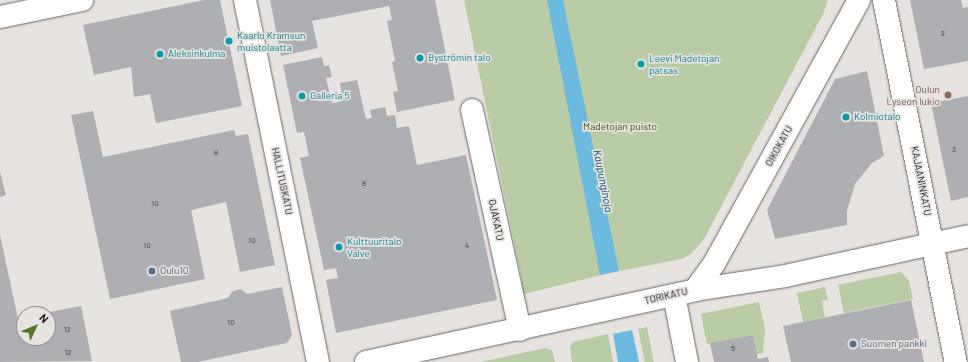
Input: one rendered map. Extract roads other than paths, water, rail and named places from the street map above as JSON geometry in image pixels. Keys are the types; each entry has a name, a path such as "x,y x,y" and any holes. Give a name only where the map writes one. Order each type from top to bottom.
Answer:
{"street":[{"path":"0,17 82,0"},
{"name":"HALLITUSKATU","path":"245,0 318,362"},
{"name":"OIKOKATU","path":"695,290 715,262 859,0"},
{"name":"KAJAANINKATU","path":"884,0 956,362"},
{"name":"OJAKATU","path":"472,110 520,330"},
{"name":"TORIKATU","path":"366,362 520,330 695,290 785,276 968,236"},
{"path":"674,295 687,362"}],"water":[{"path":"547,0 563,0 619,271 600,275"},
{"path":"632,330 639,362 618,362 613,334"}],"place":[{"name":"Kaarlo Kramsun muistolaatta","path":"229,41"},
{"name":"Aleksinkulma","path":"160,54"},
{"name":"Byströmin talo","path":"420,58"},
{"name":"Leevi Madetojan patsas","path":"641,64"},
{"name":"Oulun Lyseon lukio","path":"948,95"},
{"name":"Galleria 5","path":"302,96"},
{"name":"Kolmiotalo","path":"846,117"},
{"name":"Kulttuuritalo Valve","path":"339,247"},
{"name":"Oulu10","path":"152,271"},
{"name":"Suomen pankki","path":"853,344"}],"park label":[{"name":"Madetojan puisto","path":"620,127"}],"water label":[{"name":"Kaupunginoja","path":"603,181"}]}
